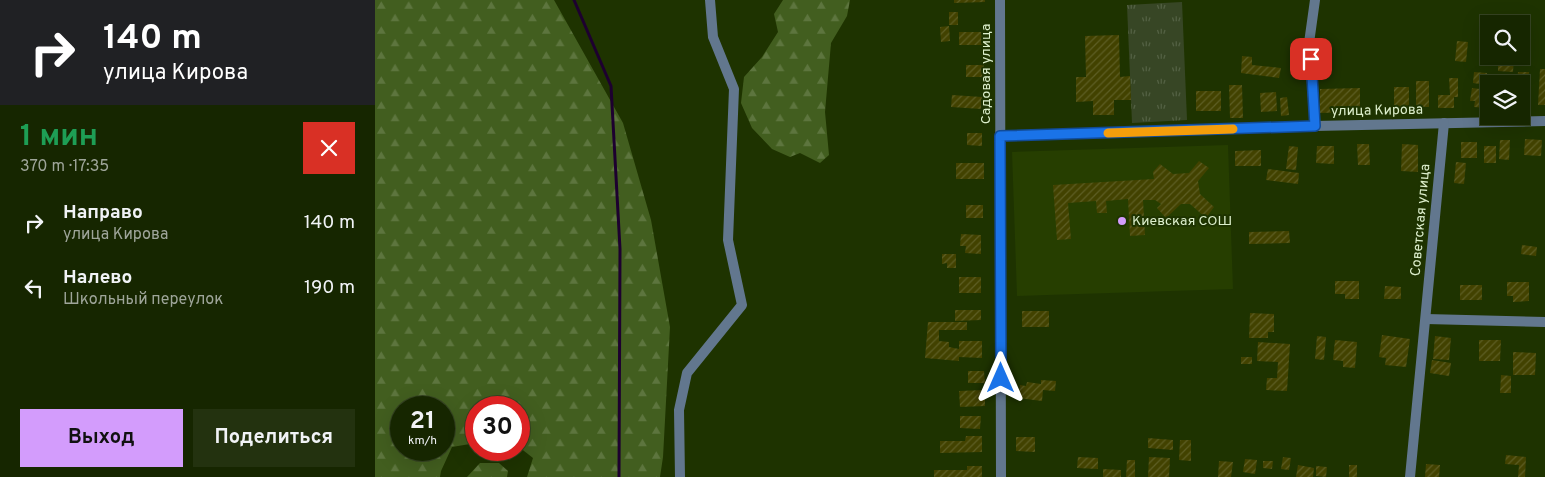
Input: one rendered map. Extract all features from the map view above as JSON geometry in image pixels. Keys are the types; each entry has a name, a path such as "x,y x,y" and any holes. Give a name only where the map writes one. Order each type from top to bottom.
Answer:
{"street":[{"path":"680,477 679,410 687,373 742,305 728,240 734,89 713,37 710,0"},
{"name":"Садовая улица","path":"1000,0 1001,477"},
{"path":"1315,0 1309,43 1315,126"},
{"name":"улица Кирова","path":"1000,136 1545,121"},
{"name":"Советская улица","path":"1410,477 1444,123"},
{"path":"1426,319 1545,322"}],"shaded area":[{"name":"Киевская СОШ","path":"1228,145 1233,289 1017,296 1012,152"}],"green space":[{"path":"375,0 554,0 623,123 651,220 670,327 663,457 660,477 527,477 533,458 530,456 530,396 465,396 465,445 455,446 455,396 390,396 390,461 446,461 440,477 375,477"},
{"path":"783,0 850,0 847,16 831,43 825,112 829,155 820,163 800,153 790,157 772,149 752,128 741,103 744,77 762,57 778,32 774,14"},
{"path":"1182,2 1187,120 1132,123 1127,5"},
{"path":"480,463 499,463 508,471 507,477 467,477"}],"building":[{"path":"954,0 985,0 985,2 954,3"},
{"path":"949,12 958,12 958,25 949,25"},
{"path":"949,26 950,41 941,42 940,27"},
{"path":"959,32 984,32 985,45 959,45"},
{"path":"1119,35 1120,77 1130,76 1131,100 1114,100 1114,115 1093,115 1093,101 1076,102 1076,77 1086,77 1085,36"},
{"path":"1457,41 1468,42 1466,62 1455,61"},
{"path":"1242,56 1252,57 1252,65 1281,68 1279,78 1241,73"},
{"path":"966,65 984,65 984,77 966,77"},
{"path":"1498,65 1514,65 1513,72 1498,71"},
{"path":"1540,69 1545,69 1545,105 1538,105"},
{"path":"1474,72 1487,73 1487,75 1480,75 1480,84 1473,83"},
{"path":"1518,72 1529,72 1529,75 1518,75"},
{"path":"1499,74 1515,74 1515,75"},
{"path":"1449,78 1458,78 1458,97 1454,97 1454,108 1438,108 1438,95 1450,95"},
{"path":"1416,81 1429,81 1429,107 1416,107"},
{"path":"1229,85 1242,85 1243,118 1230,118"},
{"path":"1394,87 1409,87 1409,109 1394,109"},
{"path":"1360,88 1360,112 1320,113 1320,89"},
{"path":"1472,88 1480,89 1480,108 1474,107 1475,101 1470,101"},
{"path":"1196,91 1221,91 1221,111 1196,111"},
{"path":"1276,92 1277,111 1261,112 1260,93"},
{"path":"952,95 982,97 981,109 951,107"},
{"path":"1287,97 1289,115 1281,116 1280,98"},
{"path":"967,133 982,133 982,146 967,145"},
{"path":"1525,139 1542,140 1541,156 1524,155"},
{"path":"1500,140 1510,140 1509,160 1499,159"},
{"path":"1461,142 1477,142 1477,158 1461,158"},
{"path":"1357,144 1369,144 1370,165 1358,165"},
{"path":"1402,144 1418,145 1418,172 1401,171"},
{"path":"1289,146 1298,147 1296,170 1286,169"},
{"path":"1317,146 1334,146 1334,164 1316,163"},
{"path":"1484,146 1496,146 1496,163 1484,163"},
{"path":"1261,150 1261,166 1235,166 1235,151"},
{"path":"1199,161 1209,168 1198,181 1200,194 1214,207 1206,218 1190,204 1181,204 1166,218 1157,208 1161,204 1155,200 1143,200 1145,235 1130,236 1128,199 1106,201 1107,213 1097,213 1096,201 1068,203 1071,239 1057,240 1053,185 1154,179 1153,172 1160,164 1173,174 1189,173"},
{"path":"1456,162 1466,163 1464,184 1454,183"},
{"path":"956,163 984,163 984,179 956,179"},
{"path":"1268,169 1299,173 1298,184 1266,180"},
{"path":"966,205 983,205 983,218 966,218"},
{"path":"1289,231 1290,243 1249,244 1249,232"},
{"path":"961,234 981,235 981,254 965,253 966,246 960,246"},
{"path":"1522,245 1537,247 1536,256 1521,254"},
{"path":"942,254 956,254 956,268 947,268 947,263 942,264"},
{"path":"959,277 981,277 981,293 959,293"},
{"path":"1335,281 1359,281 1359,299 1345,299 1345,294 1335,294"},
{"path":"1507,282 1529,282 1529,301 1513,302 1513,296 1507,296"},
{"path":"1460,285 1482,285 1482,300 1460,300"},
{"path":"1385,286 1401,287 1401,299 1384,299"},
{"path":"955,310 981,310 981,320 955,321"},
{"path":"1022,311 1049,311 1049,327 1022,327"},
{"path":"1250,313 1274,314 1274,332 1268,332 1268,338 1249,338"},
{"path":"928,322 967,322 967,330 939,330 939,341 949,342 949,347 959,349 959,341 982,341 982,358 959,357 959,361 925,358"},
{"path":"1382,335 1410,339 1406,367 1385,365 1386,358 1379,357"},
{"path":"1317,336 1326,337 1324,360 1315,359"},
{"path":"1435,336 1451,338 1449,360 1433,359"},
{"path":"1335,340 1357,342 1355,368 1343,367 1343,361 1333,360"},
{"path":"1479,340 1501,340 1500,361 1479,361"},
{"path":"1258,342 1290,344 1287,391 1266,390 1267,378 1277,378 1278,362 1257,361"},
{"path":"1513,352 1536,353 1535,375 1513,375"},
{"path":"1241,357 1252,357 1252,364 1241,364"},
{"path":"1432,360 1451,363 1449,376 1430,373"},
{"path":"968,371 984,371 985,383 968,383"},
{"path":"1501,375 1511,376 1511,393 1500,393"},
{"path":"1041,380 1056,381 1055,391 1043,390 1042,401 1018,398 1020,385 1026,386 1027,382 1041,384"},
{"path":"985,390 985,406 960,407 959,391"},
{"path":"960,416 981,416 980,429 960,428"},
{"path":"966,436 982,436 982,452 940,453 940,441 965,441"},
{"path":"1016,437 1035,437 1035,452 1016,451"},
{"path":"1148,438 1173,440 1173,450 1148,448"},
{"path":"1180,440 1191,440 1191,461 1179,460"},
{"path":"1506,455 1526,457 1525,477 1518,477 1519,465 1505,464"},
{"path":"1078,457 1098,458 1098,469 1077,468"},
{"path":"1149,457 1170,458 1169,477 1148,477"},
{"path":"1283,457 1291,458 1289,470 1281,469"},
{"path":"1245,459 1257,460 1255,474 1243,472"},
{"path":"1127,460 1135,460 1135,477 1126,477"},
{"path":"1219,461 1233,462 1231,477 1218,477"},
{"path":"1263,461 1273,461 1272,469 1263,468"},
{"path":"1426,464 1440,465 1439,477 1425,477"},
{"path":"1298,465 1314,468 1313,477 1296,477"},
{"path":"1349,465 1357,465 1357,477 1349,477"},
{"path":"967,466 982,466 982,477 934,477 934,470 967,470"},
{"path":"1316,466 1327,467 1326,477 1316,476"},
{"path":"1103,469 1121,470 1121,477 1103,477"}],"waterway":[{"path":"574,0 611,86 620,249 619,477"}],"slow traffic":[{"path":"1108,133 1233,129"}],"place":[{"name":"Киевская СОШ","path":"1122,221"}],"route":[{"path":"1001,378 1000,136 1315,126 1311,59"}]}
